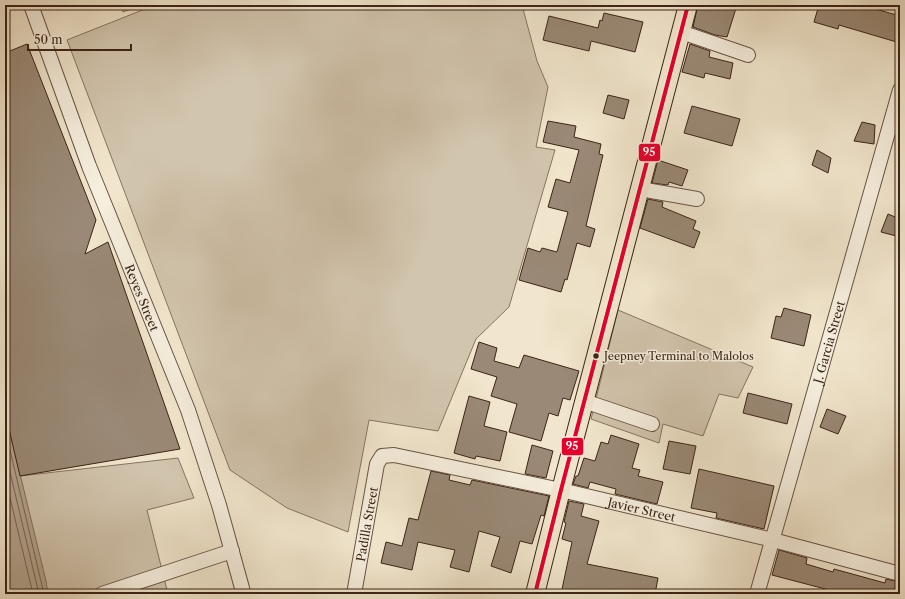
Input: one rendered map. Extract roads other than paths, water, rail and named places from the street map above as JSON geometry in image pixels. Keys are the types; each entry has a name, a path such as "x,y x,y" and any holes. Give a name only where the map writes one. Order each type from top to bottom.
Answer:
{"main road":[{"path":"535,594 688,5"}],"street":[{"name":"Reyes Street","path":"30,5 89,166 188,410 219,505 243,594"},
{"path":"680,32 748,55"},
{"name":"J. Garcia Street","path":"757,594 900,90"},
{"path":"640,189 697,199"},
{"path":"584,402 652,424"},
{"name":"Javier Street","path":"382,456 394,455 561,490 772,540 900,574"},
{"name":"Padilla Street","path":"354,594 377,464 382,456"},
{"path":"102,594 232,551"}],"water":[{"path":"5,412 46,581 48,594 5,594"}],"place":[{"name":"Jeepney Terminal to Malolos","path":"596,356"}]}
